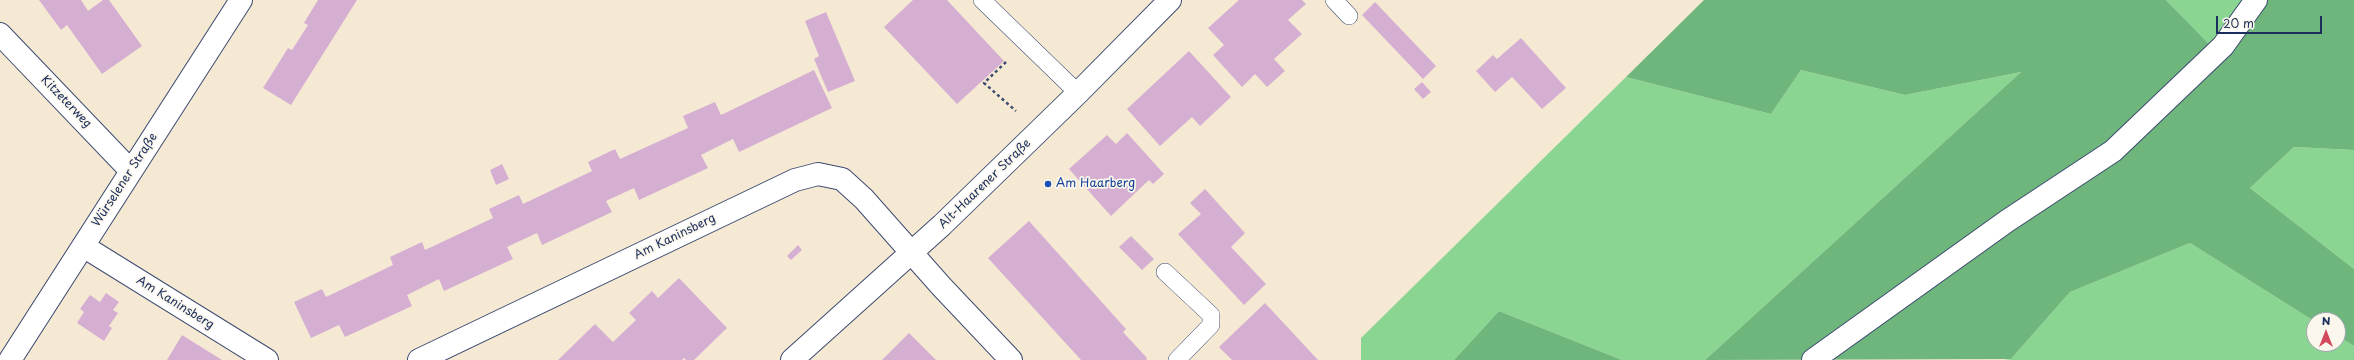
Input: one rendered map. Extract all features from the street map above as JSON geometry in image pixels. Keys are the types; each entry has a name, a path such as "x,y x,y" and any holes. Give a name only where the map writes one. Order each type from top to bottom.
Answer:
{"street":[{"name":"Würselener Straße","path":"10,360 241,0"},
{"name":"Alt-Haarener Straße","path":"792,360 912,253 1078,93 1170,0"},
{"path":"1813,360 2007,221 2113,151 2222,46 2256,0"},
{"name":"Kitzeterweg","path":"0,34 131,171"},
{"name":"Am Kaninsberg","path":"419,360 795,180 818,174 842,179 864,199 912,253"},
{"name":"Am Kaninsberg","path":"83,246 267,360"},
{"path":"912,253 1011,360"}],"lane":[{"path":"982,0 1078,93"},
{"path":"1334,0 1349,16"},
{"path":"1165,272 1211,315 1211,325 1176,360"}],"path":[{"path":"1000,98 984,83 1009,60 1005,56"}],"green space":[{"path":"1704,0 2166,0 2210,45 2251,0 2354,0 2354,150 2294,147 2250,188 2354,269 2354,346 2346,341 2346,312 2306,312 2306,316 2190,243 2070,292 2011,359 1705,360 2021,72 1905,95 1801,70 1771,114 1626,77"},
{"path":"2166,0 2251,0 2210,45"},
{"path":"1801,70 1905,95 2021,72 1705,360 1622,360 1499,311 1454,360 1361,360 1361,338 1626,77 1771,114"},
{"path":"2294,147 2354,150 2354,269 2250,188"},
{"path":"2190,243 2306,316 2306,352 2346,352 2346,341 2354,346 2354,360 2003,360 2011,359 2070,292"},
{"path":"1499,311 1622,360 1454,360"}],"building":[{"path":"39,0 81,0 88,11 103,0 109,0 142,46 102,74 67,25 61,30"},
{"path":"318,0 357,0 291,105 263,88 288,48 292,50 308,25 304,23"},
{"path":"913,0 947,0 1004,61 957,104 884,27"},
{"path":"1239,0 1302,0 1306,4 1288,20 1302,34 1274,59 1285,71 1267,87 1255,74 1242,87 1213,55 1224,45 1208,28"},
{"path":"1375,2 1436,66 1423,79 1362,15"},
{"path":"826,12 855,81 828,92 814,59 819,56 805,21"},
{"path":"1521,38 1566,88 1542,109 1512,77 1495,92 1476,71 1493,55 1497,59"},
{"path":"1189,51 1231,97 1200,126 1192,117 1160,146 1127,109"},
{"path":"814,70 832,108 739,152 733,139 701,155 708,168 639,200 634,188 606,201 612,212 542,245 537,233 507,247 513,259 444,291 439,279 407,295 412,306 345,337 339,325 311,338 294,302 322,289 326,297 393,265 390,257 422,242 425,250 493,218 489,209 519,195 523,204 592,171 588,162 615,149 620,159 688,128 683,116 715,102 721,115"},
{"path":"1422,82 1431,92 1423,99 1414,89"},
{"path":"1127,133 1164,174 1153,184 1149,180 1111,216 1069,169 1107,135 1116,144"},
{"path":"502,164 509,179 496,185 490,170"},
{"path":"1205,189 1245,233 1231,247 1266,284 1244,305 1178,234 1201,214 1190,203"},
{"path":"1029,221 1126,329 1123,332 1147,358 1146,360 1081,360 988,258"},
{"path":"1131,236 1154,259 1142,270 1119,247"},
{"path":"798,245 802,250 791,260 787,256"},
{"path":"679,278 727,328 694,360 686,360 684,358 682,360 558,360 595,324 613,342 636,320 629,313 652,291 658,298"},
{"path":"106,293 119,302 113,310 118,313 109,326 112,328 104,341 77,323 84,312 80,309 90,295 100,302"},
{"path":"1265,303 1318,360 1232,360 1219,347"},
{"path":"909,333 936,360 882,360"},
{"path":"182,335 222,360 167,360"}],"place":[{"name":"Am Haarberg","path":"1048,184"}]}
